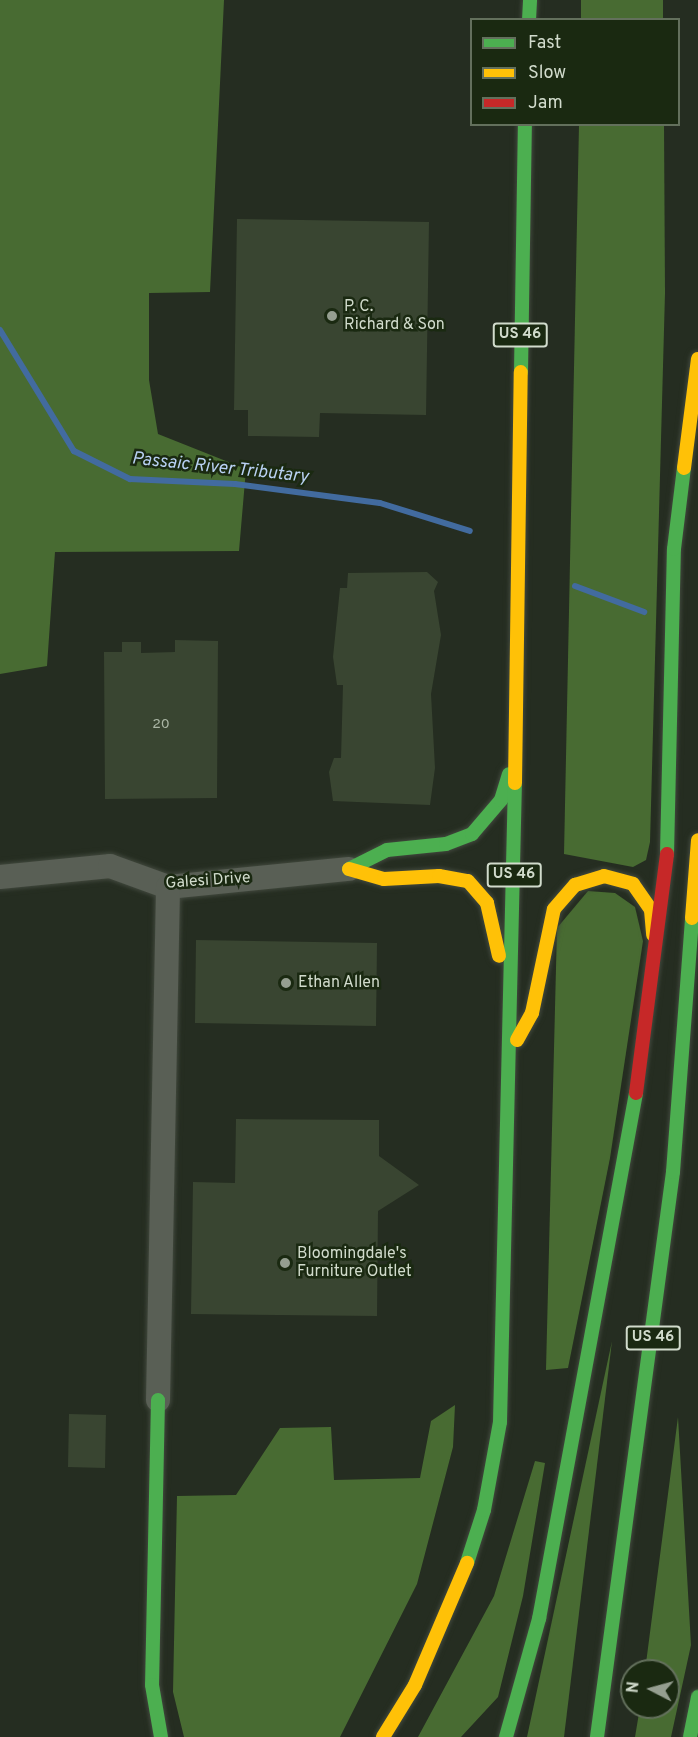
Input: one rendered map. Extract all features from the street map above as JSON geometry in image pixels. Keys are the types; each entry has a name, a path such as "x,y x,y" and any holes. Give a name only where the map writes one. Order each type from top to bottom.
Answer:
{"highway":[{"path":"529,18 530,0"},
{"name":"US 46","path":"383,1737 415,1685 456,1597 493,1466 506,1327 525,126"},
{"path":"506,1737 539,1619 630,1137 656,955 667,857 674,549 698,359"},
{"path":"349,869 387,850 446,844 472,834 501,800 517,737"},
{"name":"US 46","path":"597,1737 660,1284 696,943 698,840"},
{"path":"349,869 384,879 453,877 478,890 491,917 511,1014"},
{"path":"511,1052 532,1013 554,909 575,885 604,876 633,884 651,910 656,955"},
{"path":"158,1400 152,1685 161,1737"},
{"path":"690,1737 698,1697"}],"street":[{"name":"Galesi Drive","path":"0,877 110,866 168,887 349,869"},
{"path":"158,1400 168,887"}],"green space":[{"path":"0,0 224,0 210,292 149,293 149,380 158,434 246,469 239,551 55,552 47,666 0,674"},
{"path":"581,0 663,0 663,18 581,18"},
{"path":"579,126 664,126 665,293 650,842 646,860 633,867 564,854"},
{"path":"588,891 615,893 635,907 643,941 610,1158 568,1368 546,1370 557,928"},
{"path":"612,1341 564,1737 527,1737"},
{"path":"455,1405 453,1447 417,1584 340,1737 184,1737 173,1692 177,1496 236,1495 280,1428 331,1427 334,1480 420,1478 431,1421"},
{"path":"678,1417 691,1645 680,1696 680,1659 647,1659"},
{"path":"535,1461 545,1463 523,1596 498,1697 461,1737 418,1737 494,1596"},
{"path":"638,1719 675,1719 671,1737 635,1737"}],"building":[{"name":"P. C. Richard & Son","path":"237,219 429,222 426,415 320,413 319,437 248,436 248,410 234,410"},
{"path":"427,572 438,582 434,591 441,635 431,694 435,768 430,805 333,801 329,772 334,758 341,758 343,685 337,685 333,657 340,588 347,588 348,573"},
{"path":"175,640 218,641 217,798 105,799 104,652 122,652 122,642 141,642 141,653 175,652"},
{"name":"Ethan Allen","path":"196,940 377,943 376,1026 195,1023"},
{"name":"Bloomingdale's Furniture Outlet","path":"236,1119 379,1120 379,1156 419,1185 378,1211 377,1316 191,1314 193,1182 235,1183"},
{"path":"69,1414 106,1415 105,1468 68,1467"}],"waterway":[{"name":"Passaic River Tributary","path":"0,330 74,451 130,479 235,484 380,503 470,531"},
{"name":"Passaic River Tributary","path":"575,586 644,612"}],"traffic: fast":[{"path":"529,18 530,0"},
{"path":"521,372 525,126"},
{"path":"667,854 674,549 684,468"},
{"path":"349,869 387,850 446,844 472,834 501,800 509,774"},
{"path":"467,1563 484,1510 500,1422 515,783"},
{"path":"597,1737 673,1172 692,918"},
{"path":"506,1737 539,1619 636,1093"},
{"path":"158,1400 152,1685 161,1737"},
{"path":"690,1737 698,1697"}],"traffic: slow":[{"path":"684,468 698,359"},
{"path":"515,783 521,372"},
{"path":"692,918 698,840"},
{"path":"349,869 384,879 439,876 468,881 487,903 499,956"},
{"path":"517,1040 532,1013 554,909 575,885 604,876 633,884 651,910 653,935"},
{"path":"383,1737 415,1685 467,1563"}],"traffic: jam":[{"path":"636,1093 667,854"}],"place":[{"name":"P. C. Richard & Son","path":"332,316"},
{"name":"Ethan Allen","path":"286,983"},
{"name":"Bloomingdale's Furniture Outlet","path":"285,1263"}]}
